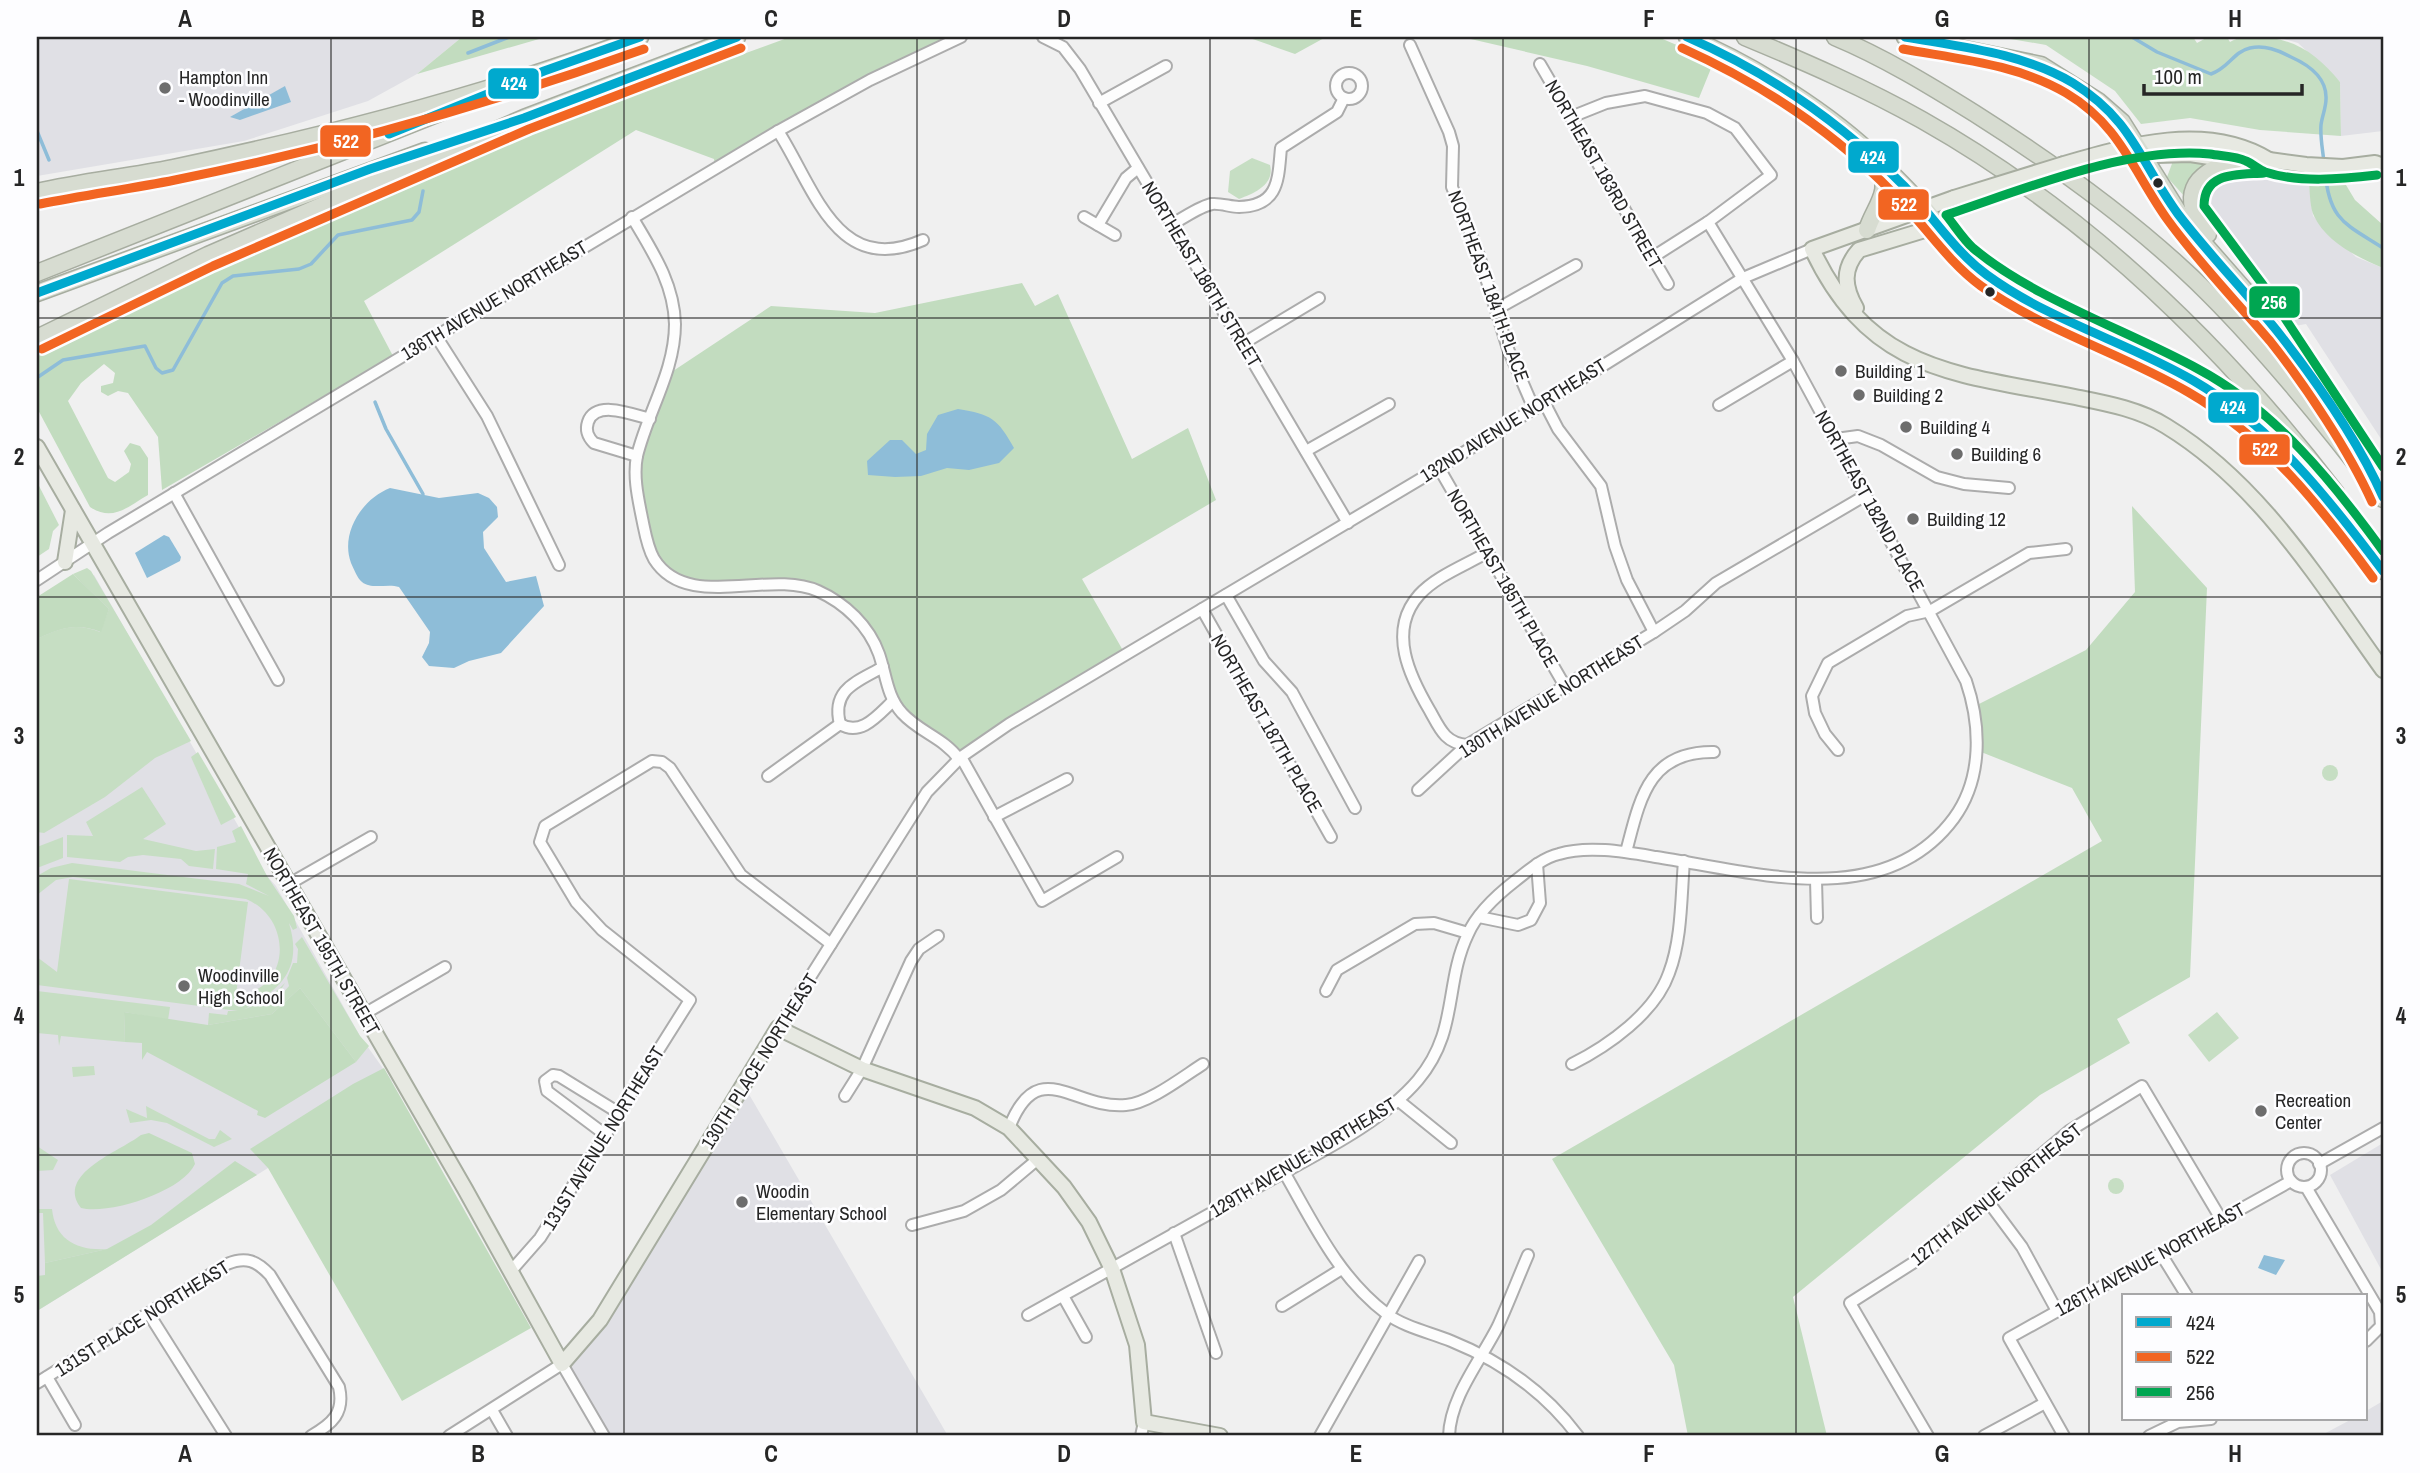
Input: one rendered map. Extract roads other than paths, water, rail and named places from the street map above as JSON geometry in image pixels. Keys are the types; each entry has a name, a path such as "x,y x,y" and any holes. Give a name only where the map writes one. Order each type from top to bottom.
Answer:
{"highway":[{"path":"37,273 544,71 640,37"},
{"path":"37,293 370,169 524,118 737,37"},
{"path":"1687,37 1712,47 1780,87 1866,149 1925,209 1969,260 2001,284 2194,380 2230,404 2294,460 2344,518 2383,571"},
{"path":"1745,37 1836,76 1922,120 1991,162 2092,237 2157,293 2255,393 2353,516 2383,564"},
{"path":"1835,37 1943,94 2012,137 2059,169 2132,227 2208,293 2323,421 2383,498"},
{"path":"1905,37 2041,65 2072,82 2112,112 2178,213 2269,318"},
{"path":"37,192 171,168 322,135 544,71"},
{"path":"37,338 208,255 524,118"},
{"path":"1866,149 1884,175 1885,185 1867,230"},
{"path":"2235,161 2215,167 2200,178 2193,192 2192,210 2253,292 2367,461 2383,498"}],"main road":[{"path":"2136,147 2150,142 2187,139 2249,148 2269,160"},
{"name":"132ND AVENUE NORTHEAST","path":"1812,249 1954,198 2101,153 2136,147"},
{"path":"2136,147 2157,155 2190,154 2235,161 2269,160 2343,167 2381,160"},
{"path":"1870,330 1848,294 1846,280 1850,260 1859,250 1938,226"},
{"path":"1812,249 1830,285 1870,330 1898,351 1945,372 2115,405 2164,424 2208,454 2248,490 2287,537 2383,670"},
{"name":"NORTHEAST 195TH STREET","path":"37,447 562,1364"},
{"path":"65,562 73,510"},
{"path":"778,1028 862,1069 975,1108 1009,1128 1064,1187 1089,1222 1112,1269 1137,1345 1142,1429 1220,1436"},
{"name":"130TH PLACE NORTHEAST","path":"562,1364 600,1320 778,1028"}],"street":[{"name":"136TH AVENUE NORTHEAST","path":"37,580 436,335 778,131 870,80 961,37"},
{"name":"NORTHEAST 186TH STREET","path":"1043,37 1063,47 1099,103 1244,343 1348,523"},
{"name":"NORTHEAST 184TH PLACE","path":"1410,45 1449,132 1452,146 1452,187 1497,309 1508,349 1539,405 1601,486 1615,546 1628,580 1654,632"},
{"name":"NORTHEAST 183RD STREET","path":"1540,64 1668,284"},
{"path":"1099,103 1166,66"},
{"path":"1572,117 1606,103 1645,96 1707,113 1735,128 1771,175 1709,222 1653,257"},
{"path":"1172,224 1212,204 1241,207 1266,198 1277,187 1281,176 1281,148 1337,112 1344,98"},
{"path":"778,131 831,220 851,241 878,251 893,251 923,240"},
{"path":"1098,225 1126,178 1138,168"},
{"path":"632,217 666,278 675,323 667,375 637,456 637,495 647,541 662,569 695,587 718,588 763,582 790,583 816,590 844,607 873,640 893,701 915,725 939,739 960,758 1042,901 1117,857"},
{"path":"1084,217 1115,235"},
{"name":"NORTHEAST 182ND PLACE","path":"1709,222 1793,361 1930,611 1966,681 1975,706 1977,731"},
{"name":"132ND AVENUE NORTHEAST","path":"960,758 1009,724 1439,468 1743,278 1812,249"},
{"path":"1497,309 1576,265"},
{"path":"1244,343 1320,298"},
{"path":"436,335 487,416 559,565"},
{"path":"1719,405 1793,361"},
{"path":"1306,451 1388,404"},
{"path":"637,456 594,443 589,438 587,425 593,414 601,411 650,419"},
{"path":"1836,439 1858,436 1881,445 1937,477 1964,484 2009,488"},
{"name":"NORTHEAST 185TH PLACE","path":"1439,468 1566,688"},
{"path":"174,494 278,680"},
{"path":"1654,632 1685,611 1716,583 1866,495"},
{"path":"1838,750 1825,734 1815,713 1812,696 1828,663 1907,616 1930,611 2029,553 2066,549"},
{"path":"1467,745 1454,744 1444,736 1413,682 1404,653 1404,633 1408,614 1419,596 1488,552"},
{"path":"1226,595 1265,661 1292,692 1355,808"},
{"name":"NORTHEAST 187TH PLACE","path":"1202,609 1331,837"},
{"name":"130TH AVENUE NORTHEAST","path":"1419,790 1467,745 1566,688 1654,632"},
{"path":"883,667 842,693 837,702 840,724 846,728 862,727 893,701"},
{"path":"768,776 840,724"},
{"name":"129TH AVENUE NORTHEAST","path":"1028,1315 1284,1172 1399,1101 1436,1053 1450,1018 1460,960 1468,933 1497,895 1537,864 1557,854 1577,850 1626,852 1816,880 1857,877 1890,868 1919,852 1942,833 1957,814 1973,776 1977,731"},
{"path":"1626,852 1641,797 1653,775 1691,752 1714,752"},
{"name":"130TH PLACE NORTHEAST","path":"778,1028 917,806 960,758"},
{"name":"131ST AVENUE NORTHEAST","path":"511,1271 528,1255 607,1136 690,1000 602,930 576,901 540,842 545,826 652,761 662,762 670,768 741,875 831,944"},
{"path":"994,817 1067,779"},
{"path":"289,884 371,837"},
{"path":"1572,1064 1598,1051 1658,996 1669,974 1676,944 1684,861"},
{"path":"1479,917 1518,925 1531,920 1541,903 1537,864"},
{"path":"1816,880 1817,918"},
{"path":"1326,991 1337,970 1415,924 1434,923 1468,933"},
{"path":"845,1096 862,1069 911,961 919,948 938,936"},
{"path":"364,1014 445,967"},
{"path":"1009,1128 1016,1108 1027,1096 1044,1087 1054,1087 1086,1100 1127,1106 1156,1093 1203,1064"},
{"path":"607,1136 547,1091 545,1081 553,1075 559,1076 619,1113"},
{"name":"127TH AVENUE NORTHEAST","path":"1928,1436 1850,1303 1916,1261 2069,1131 2142,1086 2221,1219"},
{"path":"1399,1101 1451,1143"},
{"path":"2319,1164 2383,1128"},
{"path":"2306,1187 2318,1179 2319,1164 2310,1154 2295,1155 2288,1165 2291,1181 2306,1187 2380,1312 2381,1326 2368,1339"},
{"path":"912,1225 964,1211 1001,1190 1038,1159"},
{"path":"1284,1172 1340,1270 1389,1315 1483,1354 1516,1374 1557,1408 1578,1436"},
{"name":"126TH AVENUE NORTHEAST","path":"2045,1403 2008,1338 2291,1181"},
{"path":"1987,1200 2022,1247 2057,1311"},
{"path":"1174,1233 1216,1353"},
{"path":"2161,1254 2186,1294"},
{"path":"1449,1436 1450,1424 1466,1384 1483,1354 1528,1255"},
{"name":"131ST PLACE NORTHEAST","path":"37,1383 227,1264 249,1260 261,1265 270,1275 339,1387 343,1402 333,1421 311,1436"},
{"path":"1320,1436 1419,1261"},
{"path":"1282,1306 1340,1270"},
{"path":"1063,1296 1086,1337"},
{"path":"149,1314 226,1436"},
{"path":"449,1436 562,1364"},
{"name":"NORTHEAST 195TH STREET","path":"562,1364 604,1436"},
{"path":"47,1377 75,1425"},
{"path":"1984,1436 2045,1403 2064,1436"},
{"path":"492,1410 507,1436"},
{"path":"2149,1436 2178,1422 2200,1420"}],"water":[{"path":"285,86 291,102 240,120 230,117"},
{"path":"958,409 986,416 998,424 1014,448 999,463 969,470 947,468 921,476 868,475 867,461 890,440 902,440 916,454 926,450 927,434 938,415"},
{"path":"390,488 439,498 478,493 489,498 497,507 498,517 483,532 484,548 506,582 536,576 544,606 501,653 469,661 454,668 429,666 422,657 429,643 430,632 399,587 370,586 359,578 348,552 351,529 362,509"},
{"path":"164,535 169,537 181,557 180,561 147,578 135,553"},
{"path":"2264,1255 2285,1260 2276,1275 2258,1268"}],"waterway":[{"path":"468,53 509,37"},
{"path":"2132,37 2157,52 2211,74 2239,53 2256,47 2276,50 2304,64 2316,73 2326,91 2321,130 2324,163"},
{"path":"37,131 49,160"},
{"path":"2325,171 2327,188 2335,211 2349,226 2383,248"},
{"path":"38,377 63,360 145,346 156,368 162,373 173,370 222,283 233,276 299,269 311,264 338,235 412,220 419,212 423,191"},
{"path":"375,402 386,429 423,494"}],"place":[{"name":"Hampton Inn - Woodinville","path":"165,88"},
{"name":"Building 1","path":"1841,371"},
{"name":"Building 2","path":"1859,395"},
{"name":"Building 4","path":"1906,427"},
{"name":"Building 6","path":"1957,454"},
{"name":"Building 12","path":"1913,519"},
{"name":"Woodinville High School","path":"184,986"},
{"name":"Recreation Center","path":"2261,1111"},
{"name":"Woodin Elementary School","path":"742,1202"}]}
